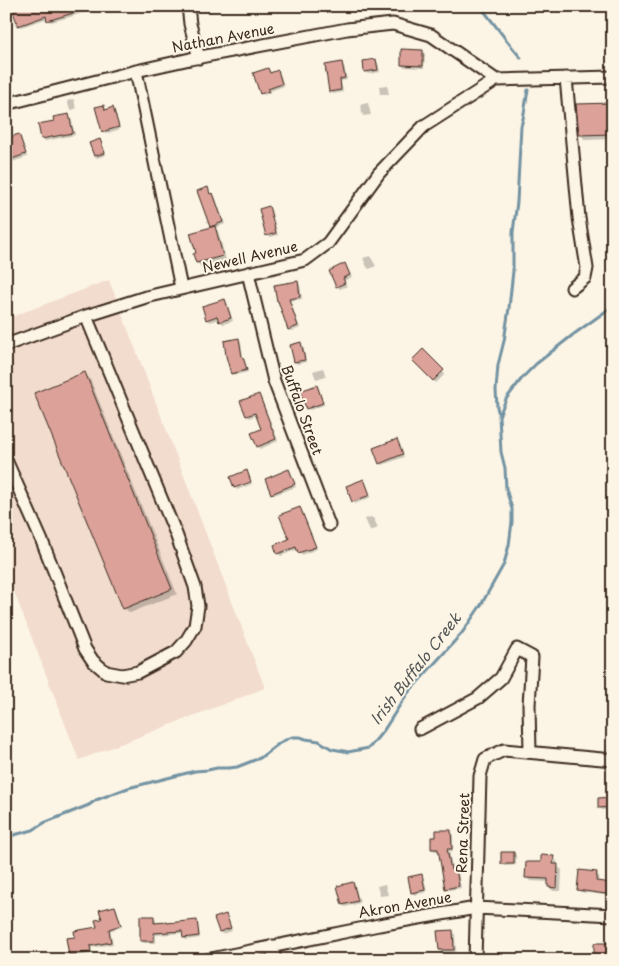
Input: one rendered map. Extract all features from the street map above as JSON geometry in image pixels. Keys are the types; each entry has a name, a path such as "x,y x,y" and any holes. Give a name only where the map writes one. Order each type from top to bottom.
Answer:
{"street":[{"path":"188,6 190,24 199,58"},
{"name":"Nathan Avenue","path":"6,104 136,71 347,29 393,24 431,35 496,80"},
{"path":"136,71 181,288"},
{"path":"496,80 613,77"},
{"path":"566,78 579,218 587,268 585,278 572,288"},
{"name":"Newell Avenue","path":"6,345 146,297 305,260 328,243 379,173 424,126 496,80"},
{"name":"Buffalo Street","path":"248,273 274,381 329,525"},
{"path":"6,460 42,541 85,648 93,661 106,672 122,675 138,672 176,652 186,641 195,626 198,606 195,587 176,534 86,316"},
{"path":"420,730 478,698 501,678 517,649 532,657 529,705 530,752 613,760"},
{"name":"Rena Street","path":"475,960 480,776 485,759 504,750 530,752"},
{"name":"Akron Avenue","path":"206,960 420,917 476,908 613,915"},
{"path":"272,946 275,960"}],"shaded area":[{"path":"109,280 265,688 79,760 6,571 6,319"}],"building":[{"path":"11,6 90,6 90,8 47,21 46,16 18,26"},
{"path":"401,49 423,50 423,66 401,65"},
{"path":"376,59 378,70 364,72 363,61"},
{"path":"342,62 345,78 340,79 341,90 329,92 325,65"},
{"path":"268,68 270,73 278,70 282,84 260,94 253,73"},
{"path":"613,103 613,134 579,135 576,104"},
{"path":"104,105 105,110 113,107 119,127 102,132 95,107"},
{"path":"69,114 73,133 41,139 38,124 54,121 53,117"},
{"path":"19,134 26,154 9,160 6,150 10,148 7,138"},
{"path":"100,139 105,153 94,156 89,143"},
{"path":"208,187 210,194 213,193 223,222 210,227 197,191"},
{"path":"269,206 276,233 266,236 259,209"},
{"path":"215,226 223,256 196,263 193,254 196,253 190,233"},
{"path":"345,263 350,275 343,278 345,283 336,287 329,271"},
{"path":"298,281 300,297 289,299 298,326 288,330 277,301 274,285"},
{"path":"225,299 231,318 219,322 217,316 206,320 202,306"},
{"path":"239,338 242,357 247,370 231,374 224,341"},
{"path":"301,342 305,360 294,362 290,345"},
{"path":"423,349 444,370 433,381 412,360"},
{"path":"85,372 172,589 123,609 34,393"},
{"path":"317,385 323,403 306,409 300,391"},
{"path":"259,394 276,439 257,447 251,433 261,429 255,413 246,416 240,401"},
{"path":"397,439 403,454 379,464 373,448"},
{"path":"289,469 295,484 271,494 265,479"},
{"path":"247,470 251,482 234,488 230,477"},
{"path":"364,479 370,495 352,502 346,486"},
{"path":"300,507 316,547 298,553 296,547 277,554 274,545 289,539 279,515"},
{"path":"613,797 613,807 598,808 598,798"},
{"path":"436,830 451,830 452,849 447,849 451,870 456,869 459,886 445,889 438,849 431,849 431,837 436,837"},
{"path":"501,852 514,852 514,864 501,864"},
{"path":"541,855 554,856 553,864 558,864 557,888 548,887 548,879 525,878 526,862 541,862"},
{"path":"579,870 597,872 596,881 613,883 613,895 577,890"},
{"path":"422,874 425,890 411,893 408,877"},
{"path":"353,882 358,901 342,905 337,886"},
{"path":"115,906 121,925 109,929 111,942 90,946 91,952 69,955 66,938 75,937 74,931 97,927 95,920 102,919 99,910"},
{"path":"226,914 231,928 219,932 214,918"},
{"path":"140,916 154,916 154,923 197,920 199,936 183,938 182,931 154,933 154,941 140,941"},
{"path":"453,930 454,950 439,950 437,931"},
{"path":"594,943 613,943 613,958 594,958"}],"waterway":[{"path":"480,6 521,58"},
{"path":"499,415 496,390 498,365 509,308 513,271 513,232 517,202 521,126 528,90"},
{"name":"Irish Buffalo Creek","path":"6,838 33,830 44,823 89,805 96,800 128,788 195,771 237,767 260,758 281,742 292,737 319,741 332,749 348,752 369,748 384,730 407,694 462,633 481,605 504,564 512,522 512,509 506,489 505,468 501,452 499,416 506,399 536,364 613,306"}]}
